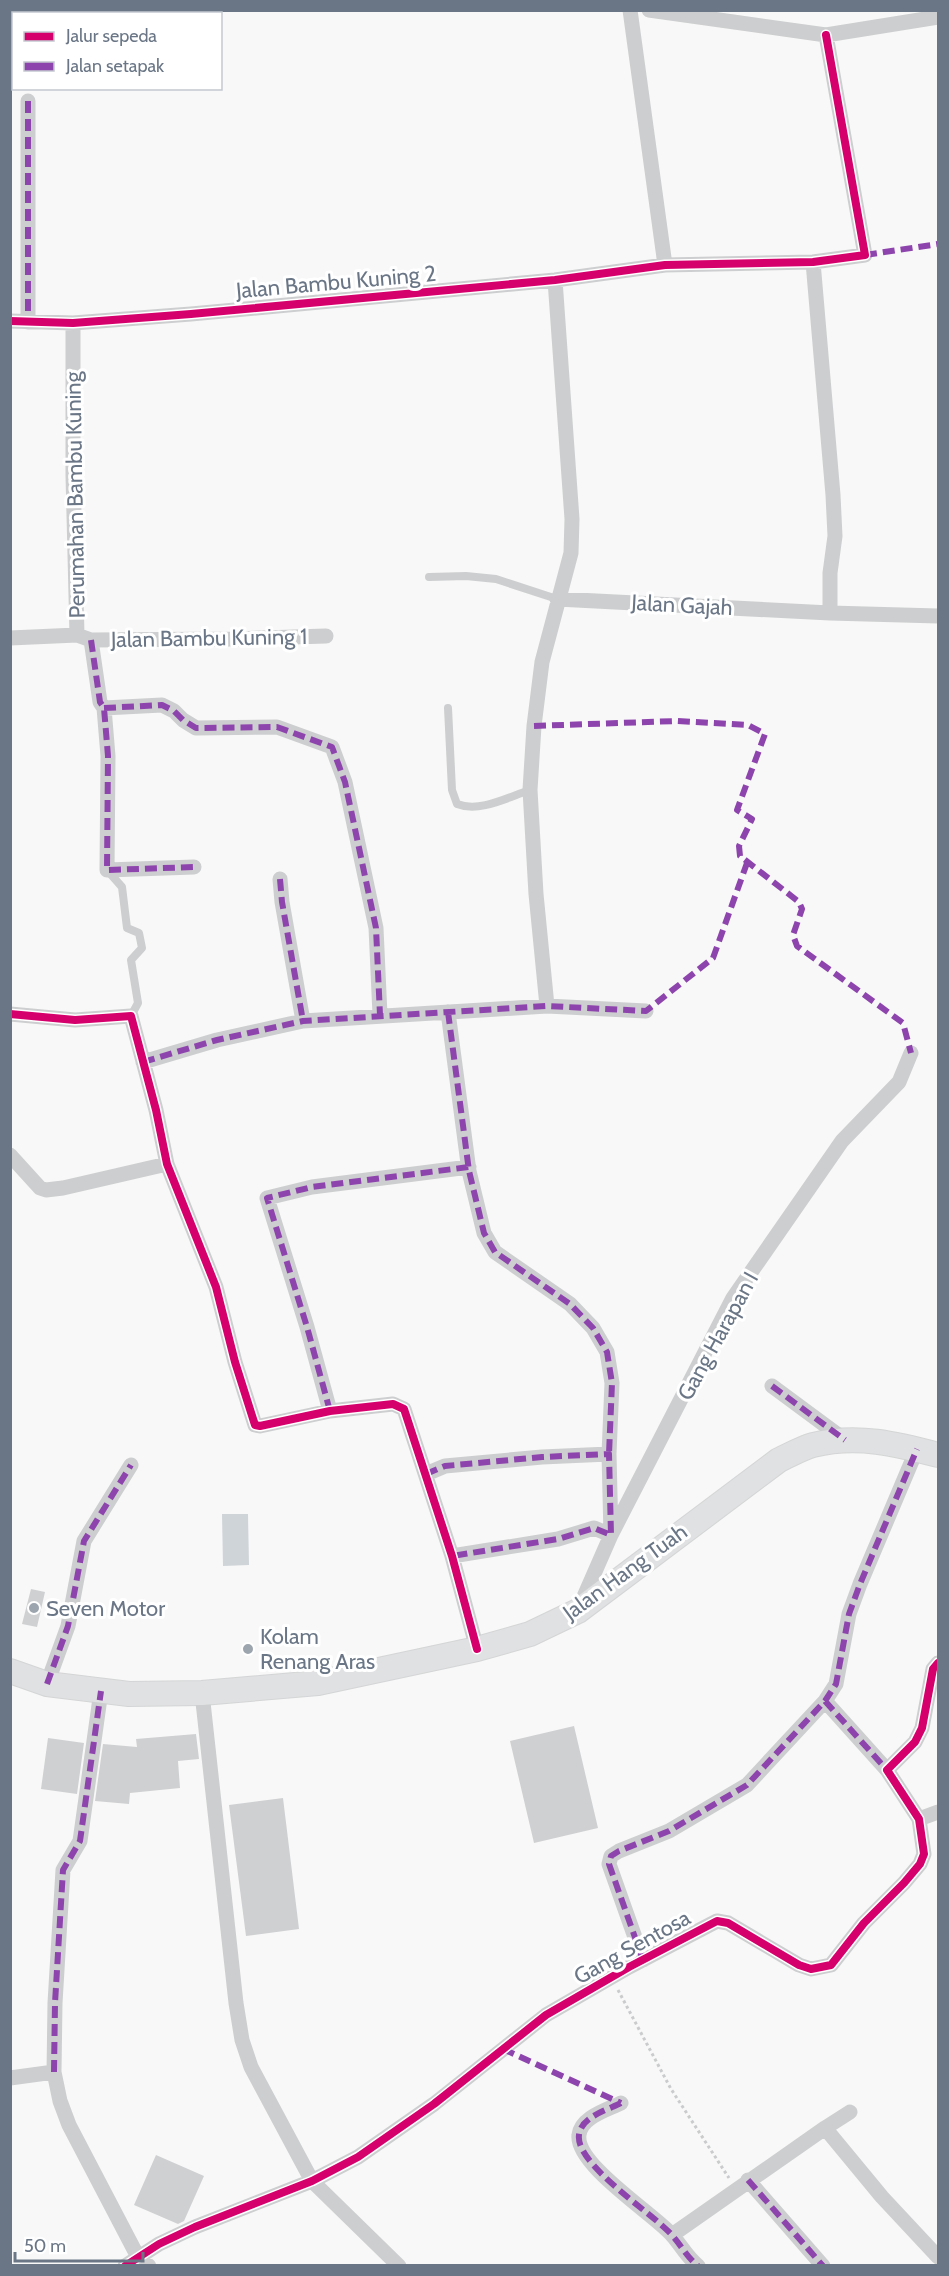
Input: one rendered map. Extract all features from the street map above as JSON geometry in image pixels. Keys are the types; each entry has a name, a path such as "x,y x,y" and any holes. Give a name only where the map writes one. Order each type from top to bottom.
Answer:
{"main road":[{"name":"Jalan Hang Tuah","path":"10,1671 47,1684 101,1691 129,1694 202,1693 318,1683 477,1649 530,1634 578,1611 779,1460 812,1445 846,1440 887,1442 928,1452"}],"street":[{"path":"630,10 665,265"},
{"path":"650,10 826,35 939,17"},
{"name":"Jalan Bambu Kuning 2","path":"10,321 73,323 191,314 555,280 665,265 813,262 865,255 826,35"},
{"path":"28,101 28,322"},
{"path":"813,262 835,536 830,573 830,613"},
{"path":"548,1006 536,894 530,790 534,726 542,662 571,553 572,519 555,280"},
{"name":"Perumahan Bambu Kuning","path":"73,323 73,475 84,638 100,702 104,708 108,756 107,870"},
{"name":"Jalan Gajah","path":"557,599 830,613 939,616"},
{"name":"Jalan Bambu Kuning 1","path":"10,638 233,639 326,636"},
{"path":"104,708 162,705 196,728 278,727 332,747 345,782 376,928 380,1015"},
{"path":"107,870 194,867"},
{"path":"280,879 303,1021"},
{"path":"143,1062 217,1040 303,1021 548,1006 646,1011"},
{"path":"448,1012 469,1167 484,1233 495,1252 570,1304 593,1328 607,1352 612,1383 609,1454 611,1535 594,1528 558,1539 452,1556"},
{"path":"10,1014 75,1020 131,1016 167,1164 216,1287 235,1362 255,1425 393,1404 404,1409 452,1556 477,1649"},
{"name":"Gang Harapan I","path":"578,1611 611,1535 733,1298 842,1141 899,1082 911,1053"},
{"path":"10,1155 40,1188 46,1190 167,1164"},
{"path":"330,1412 308,1327 267,1198 312,1186 469,1167"},
{"path":"772,1386 846,1440"},
{"path":"643,1960 609,1864 611,1856 669,1831 747,1785 825,1701 836,1684 849,1614 860,1584 928,1452"},
{"path":"426,1474 445,1466 542,1457 609,1454"},
{"path":"47,1684 68,1626 84,1541 131,1466"},
{"path":"887,1770 915,1742 922,1728 933,1669 939,1663"},
{"path":"101,1691 80,1841 63,1870 55,2003 54,2072 60,2101 69,2125 137,2263"},
{"path":"202,1693 242,2040 251,2067 312,2181 399,2265"},
{"path":"825,1701 887,1770 919,1819 939,1812"},
{"name":"Gang Sentosa","path":"137,2263 159,2244 195,2227 312,2181 358,2157 434,2104 546,2015 708,1925 723,1921 799,1965 811,1969 831,1965 864,1923 921,1864 924,1854 919,1819"},
{"path":"10,2078 54,2072"},
{"path":"621,2103 584,2122 579,2133 579,2144 602,2175 672,2235 686,2256 698,2265"},
{"path":"672,2235 850,2112"},
{"path":"825,2128 882,2197 939,2257"},
{"path":"742,2185 824,2265"}],"lane":[{"name":"Jalan Gajah","path":"429,577 466,576 496,579 557,599"},
{"path":"448,708 452,790 457,804 467,808 484,806 530,790"},
{"path":"107,870 122,887 127,928 139,933 142,948 131,960 138,1003 131,1016"}],"path":[{"path":"611,1977 671,2089 742,2185"}],"shaded area":[{"path":"222,1514 248,1514 249,1565 223,1566"}],"building":[{"name":"Seven Motor","path":"31,1589 45,1592 37,1627 22,1624"},
{"path":"574,1726 598,1828 534,1843 510,1741"},
{"path":"196,1734 199,1759 178,1761 180,1788 130,1793 129,1804 95,1801 103,1744 137,1747 136,1739"},
{"path":"48,1738 84,1743 77,1794 41,1789"},
{"path":"283,1798 299,1929 246,1936 229,1805"},
{"path":"156,2155 204,2176 184,2221 178,2224 134,2205"}],"marked path":[{"path":"28,101 28,322"},
{"path":"865,255 938,244"},
{"path":"91,640 100,702 104,708 108,756 107,870 194,867"},
{"path":"104,708 162,705 196,728 277,727 332,747 345,782 376,928 380,1015"},
{"path":"534,726 676,721 748,725 765,734 737,810 752,819 739,846 740,856 799,902 802,909 793,935 797,946 903,1023 911,1053"},
{"path":"143,1062 217,1040 303,1021 547,1006 646,1011 713,958 747,863"},
{"path":"280,879 303,1021"},
{"path":"448,1012 469,1171 484,1233 495,1252 570,1304 593,1328 607,1352 612,1383 609,1454"},
{"path":"330,1411 267,1198 312,1187 469,1167"},
{"path":"772,1386 845,1440"},
{"path":"643,1960 609,1864 611,1856 669,1831 747,1785 825,1701 836,1684 849,1614 917,1449"},
{"path":"426,1474 445,1466 542,1457 609,1454 611,1535 594,1528 558,1539 452,1556"},
{"path":"47,1684 68,1626 84,1541 131,1465"},
{"path":"54,2072 55,2003 63,1870 80,1841 101,1691"},
{"path":"825,1701 887,1770"},
{"path":"503,2049 621,2103"},
{"path":"621,2103 584,2123 579,2135 581,2147 601,2174 671,2234 698,2266"},
{"path":"748,2180 823,2266"}],"cycle path":[{"path":"10,321 73,323 191,314 555,280 665,265 813,262 865,255 826,35"},
{"path":"10,1014 75,1020 131,1016 156,1110 167,1164 216,1287 235,1362 255,1425 260,1426 330,1411 393,1404 404,1409 452,1556 477,1649"},
{"path":"125,2266 159,2244 195,2227 312,2181 358,2157 434,2104 546,2015 629,1967 717,1921 728,1923 799,1965 811,1969 831,1965 864,1923 920,1864 924,1854 919,1819 887,1770 915,1742 922,1728 933,1669 938,1663"}],"place":[{"name":"Seven Motor","path":"34,1608"},
{"name":"Kolam Renang Aras","path":"248,1649"}]}
